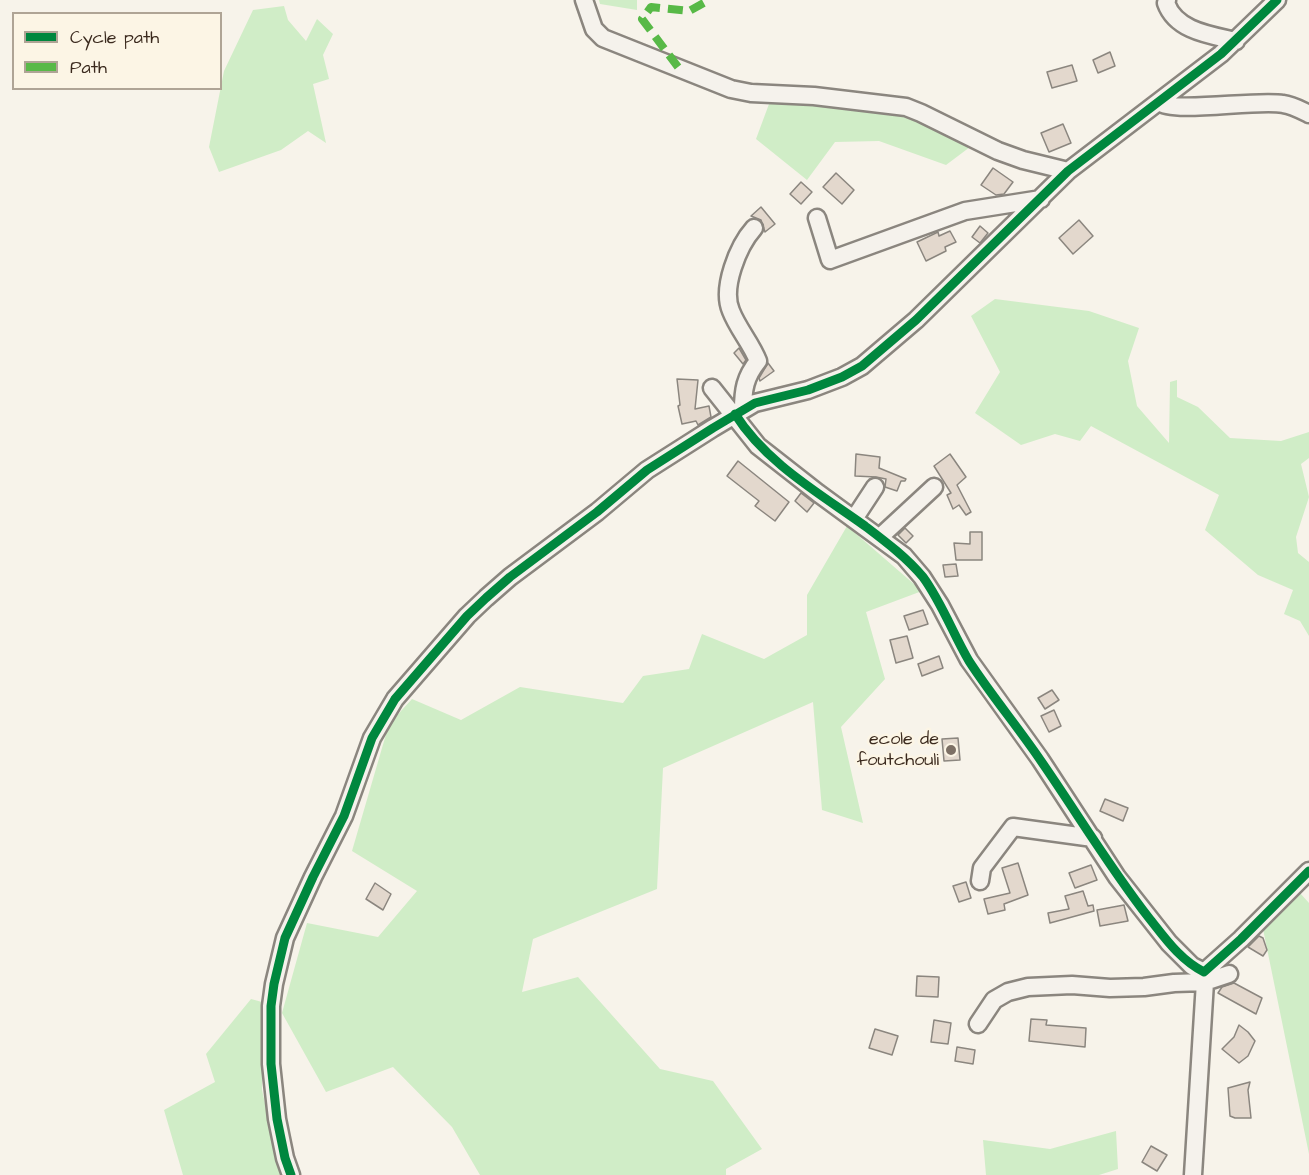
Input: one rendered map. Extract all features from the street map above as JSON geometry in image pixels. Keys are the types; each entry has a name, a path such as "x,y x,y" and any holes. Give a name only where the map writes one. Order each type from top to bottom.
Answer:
{"street":[{"path":"584,0 594,29 609,42 731,89 750,93 814,96 914,109 998,151 1068,171"},
{"path":"1167,0 1169,11 1175,20 1188,28 1236,41"},
{"path":"291,1175 277,1119 271,1064 271,1006 274,984 285,938 344,816 372,738 395,699 467,616 510,577 597,512 647,470 739,412 766,400 808,390 842,377 862,366 916,320 1068,171 1236,41 1277,0"},
{"path":"1158,102 1165,106 1180,107 1249,103 1282,104 1309,114"},
{"path":"817,218 830,260 965,211 1041,199"},
{"path":"739,412 742,390 748,372 758,361 730,310 727,285 744,239 754,228"},
{"path":"712,388 739,412 748,435 758,446 904,556 931,589 969,660 1040,759 1118,877 1169,943 1205,977"},
{"path":"880,537 934,487"},
{"path":"854,519 875,488"},
{"path":"980,881 982,868 1013,827 1093,838"},
{"path":"1193,1175 1205,977 1309,871"},
{"path":"978,1024 994,1000 1008,992 1028,987 1072,985 1110,988 1144,987 1229,974"}],"green space":[{"path":"599,0 637,0 637,10 600,4"},
{"path":"284,6 288,20 306,41 317,19 333,34 323,55 329,79 313,84 326,143 308,131 281,150 219,172 209,147 224,71 253,10"},
{"path":"809,101 921,119 970,147 946,165 879,141 835,142 807,180 756,139 769,104"},
{"path":"995,299 1089,311 1139,328 1128,361 1137,406 1169,443 1170,382 1177,380 1177,397 1198,407 1230,438 1281,441 1309,432 1309,458 1301,464 1309,497 1296,537 1298,553 1309,562 1309,636 1300,621 1284,614 1293,590 1258,575 1205,530 1219,495 1091,426 1080,441 1055,434 1021,445 975,413 1000,372 971,316"},
{"path":"847,526 922,591 866,612 885,679 841,727 863,823 822,810 813,702 663,768 657,889 533,939 522,992 578,977 660,1069 713,1081 762,1149 726,1169 726,1175 480,1175 452,1127 393,1067 326,1092 282,1013 307,923 378,937 417,891 352,851 389,724 412,699 461,720 520,687 623,703 643,676 689,669 702,634 764,659 807,635 807,595"},
{"path":"1300,893 1309,903 1309,1154 1263,929"},
{"path":"251,999 262,1002 262,1090 281,1175 183,1175 164,1110 215,1082 206,1054"},
{"path":"1116,1131 1118,1169 1099,1175 986,1175 983,1140 1050,1149"}],"building":[{"path":"1110,52 1115,66 1098,73 1093,60"},
{"path":"1072,65 1077,81 1052,88 1047,72"},
{"path":"1063,124 1071,143 1049,152 1041,133"},
{"path":"993,168 1013,182 1004,194 996,195 981,185"},
{"path":"836,173 854,190 842,204 823,187"},
{"path":"801,182 812,192 801,204 790,194"},
{"path":"761,207 775,224 765,232 761,220 751,216"},
{"path":"1079,220 1093,236 1073,254 1059,238"},
{"path":"980,226 988,233 980,243 972,237"},
{"path":"950,231 956,242 945,247 946,251 926,261 917,242 938,232 939,236"},
{"path":"739,348 746,360 743,364 734,353"},
{"path":"768,363 774,371 760,381 759,378"},
{"path":"677,379 698,380 695,409 709,406 711,417 698,425 696,421 682,424 678,406 680,405"},
{"path":"856,454 880,457 879,468 906,479 905,481 901,481 897,491 885,487 886,479 855,476"},
{"path":"950,454 966,477 957,485 971,512 966,515 959,505 953,509 947,495 951,493 934,466"},
{"path":"738,461 789,502 775,521 755,506 759,501 727,476"},
{"path":"801,493 814,503 807,512 795,501"},
{"path":"905,528 913,536 906,543 898,535"},
{"path":"970,532 982,532 982,560 956,560 954,543 970,544"},
{"path":"956,564 958,576 945,577 943,565"},
{"path":"923,610 928,624 909,630 904,616"},
{"path":"907,636 913,658 896,663 890,640"},
{"path":"939,656 943,668 922,676 918,664"},
{"path":"1052,690 1059,700 1045,709 1038,698"},
{"path":"1054,710 1061,726 1049,732 1041,716"},
{"name":"ecole de foutchouli","path":"958,738 960,760 944,761 942,739"},
{"path":"1105,799 1128,808 1123,821 1100,811"},
{"path":"1018,863 1028,895 1004,904 1005,910 988,914 984,899 1010,893 1002,868"},
{"path":"1091,865 1097,880 1075,888 1069,873"},
{"path":"966,882 971,898 959,902 953,886"},
{"path":"375,883 391,894 383,910 366,899"},
{"path":"1083,891 1088,906 1093,905 1094,911 1050,923 1048,913 1069,909 1065,896"},
{"path":"1124,905 1128,921 1100,926 1097,910"},
{"path":"1259,936 1263,938 1267,950 1263,956 1248,947"},
{"path":"917,976 939,977 938,997 916,996"},
{"path":"1234,983 1262,998 1256,1014 1218,993 1222,987"},
{"path":"1031,1019 1047,1020 1046,1025 1086,1028 1085,1047 1029,1041"},
{"path":"934,1020 951,1023 948,1044 931,1042"},
{"path":"1239,1025 1255,1041 1248,1056 1239,1063 1222,1049 1234,1037"},
{"path":"875,1029 898,1036 892,1055 869,1048"},
{"path":"957,1047 975,1050 973,1064 955,1061"},
{"path":"1250,1082 1248,1090 1251,1118 1230,1116 1228,1088"},
{"path":"1151,1146 1167,1155 1157,1171 1142,1162"}],"marked path":[{"path":"678,67 642,19 651,7 689,11 709,0"}],"cycle path":[{"path":"291,1175 277,1119 271,1064 271,1006 274,984 285,938 344,816 372,738 395,699 467,616 486,598 647,470 755,403 808,390 842,377 862,366 916,320 1068,171 1221,54 1277,0"},
{"path":"735,414 762,448 794,476 881,538 923,577 977,674 1032,748 1135,899 1167,941 1195,967 1204,972 1241,939 1309,871"}],"place":[{"name":"ecole de foutchouli","path":"951,750"}]}
